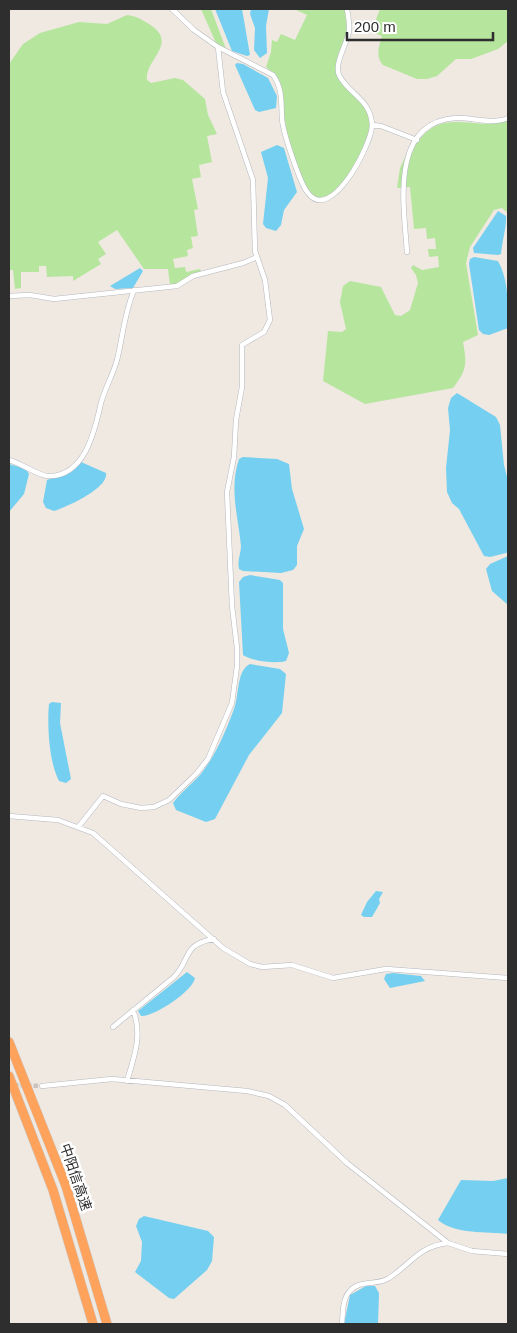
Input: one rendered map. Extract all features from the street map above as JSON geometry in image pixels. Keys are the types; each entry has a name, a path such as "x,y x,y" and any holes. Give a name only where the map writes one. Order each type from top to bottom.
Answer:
{"highway":[{"name":"中阳信高速","path":"9,1042 66,1186 107,1324"},
{"name":"中阳信高速","path":"9,1076 53,1190 93,1324"}],"street":[{"path":"172,9 194,30 218,48 271,73 276,79 282,96 285,138 306,190 313,198 328,198 345,186 361,157 372,125 364,102 343,81 338,72 349,30 347,9"},
{"path":"79,826 103,796 121,804 141,808 154,807 169,800 197,773 208,759 232,703 237,666 237,648 232,606 232,575 227,506 228,480 234,457 236,420 242,387 242,345 264,332 270,320 264,280 257,257 253,180 223,92 218,48"},
{"path":"407,252 402,179 405,164 417,140 427,128 448,119 496,121 508,118"},
{"path":"372,125 381,126 417,140"},
{"path":"9,296 30,295 54,299 177,286 193,276 243,263 257,257"},
{"path":"9,460 47,476 63,472 82,457 91,443 101,403 116,363 125,314 134,290"},
{"path":"9,816 52,819 79,826 106,842 236,958 250,964 292,965 332,978 378,970 397,969 508,978"},
{"path":"113,1027 181,970 189,950 198,944 214,939"},
{"path":"127,1081 139,1034 134,1010"},
{"path":"42,1086 96,1080 127,1081 247,1091 274,1098 285,1105 347,1163 448,1243 472,1251 508,1254"},
{"path":"342,1324 345,1300 352,1288 364,1283 388,1280 421,1252 438,1244 448,1243"}],"green space":[{"path":"201,9 211,9 226,49 216,43"},
{"path":"294,9 345,9 347,30 337,72 362,102 370,123 365,146 356,166 346,181 333,193 319,198 315,198 307,190 288,143 280,84 274,74 266,67 271,52 272,40 277,42 281,34 295,40 307,15"},
{"path":"380,9 508,9 508,41 498,49 471,59 456,59 437,76 417,79 383,65 381,62 378,51 382,36 371,32"},
{"path":"127,15 149,24 158,31 161,38 161,45 147,73 147,80 151,83 175,78 183,80 205,99 208,115 217,134 207,136 212,162 199,165 201,177 192,179 198,209 194,210 198,236 191,237 193,248 187,250 188,256 173,259 175,268 185,267 186,272 200,269 201,271 175,285 170,285 168,269 144,269 117,230 98,242 106,254 98,259 101,264 73,281 73,276 47,277 46,266 39,266 39,272 21,272 21,288 15,289 13,270 9,270 9,64 23,44 40,33 79,22 107,24"},
{"path":"508,120 508,213 502,208 494,210 470,247 466,263 478,335 463,342 465,366 458,382 453,388 365,404 323,381 328,331 342,332 346,329 340,302 343,286 350,281 381,287 395,315 401,316 410,310 418,283 416,275 411,268 413,265 422,270 439,267 438,256 429,257 428,249 436,249 435,238 427,239 426,228 414,229 410,187 397,188 400,168 412,142 417,143 427,132 438,125 449,122 484,124"}],"water":[{"path":"215,9 242,9 250,55 247,56 232,51"},
{"path":"251,9 269,9 266,26 267,53 260,58 254,50 255,28 250,14"},
{"path":"237,63 243,64 268,78 277,96 276,108 259,112 255,110 235,65"},
{"path":"277,145 284,148 297,192 284,210 281,225 276,231 266,228 263,224 268,178 261,152"},
{"path":"498,211 506,216 501,254 474,253 473,248"},
{"path":"474,257 498,261 502,268 506,285 508,328 489,335 483,334 479,330 469,264 470,259"},
{"path":"140,268 143,271 133,288 115,289 110,286"},
{"path":"457,393 496,417 500,425 504,465 508,481 508,552 506,553 490,557 484,556 459,509 452,503 447,492 446,468 450,430 448,408 451,398"},
{"path":"243,457 277,459 289,464 292,489 304,529 297,546 297,565 293,570 281,573 243,571 239,569 238,563 241,546 234,492 236,470 239,459"},
{"path":"81,462 106,473 101,485 86,496 54,511 46,508 43,502 47,480 62,475"},
{"path":"9,464 26,469 29,474 24,494 9,512"},
{"path":"508,556 508,605 492,591 486,569 490,564"},
{"path":"250,575 280,580 283,583 283,629 289,653 286,661 264,661 243,655 239,582 243,577"},
{"path":"250,664 280,669 286,674 282,713 249,755 215,819 206,822 176,810 173,803 200,775 216,751 235,706 241,676"},
{"path":"52,702 61,703 60,723 71,779 66,783 59,781 51,754 48,713 49,704"},
{"path":"376,891 383,892 379,899 380,903 372,917 364,917 361,915 367,902"},
{"path":"187,972 195,978 188,990 163,1008 141,1016 138,1011"},
{"path":"386,974 421,976 425,981 390,988 384,979"},
{"path":"508,1178 508,1234 462,1230 445,1225 438,1220 461,1180 493,1181"},
{"path":"144,1216 208,1231 214,1237 212,1261 207,1270 174,1299 169,1298 135,1272 141,1261 142,1242 136,1226 139,1219"},
{"path":"366,1286 375,1286 379,1293 378,1324 344,1324 350,1295"}],"tunnel":[{"path":"14,1085 42,1086"}]}
